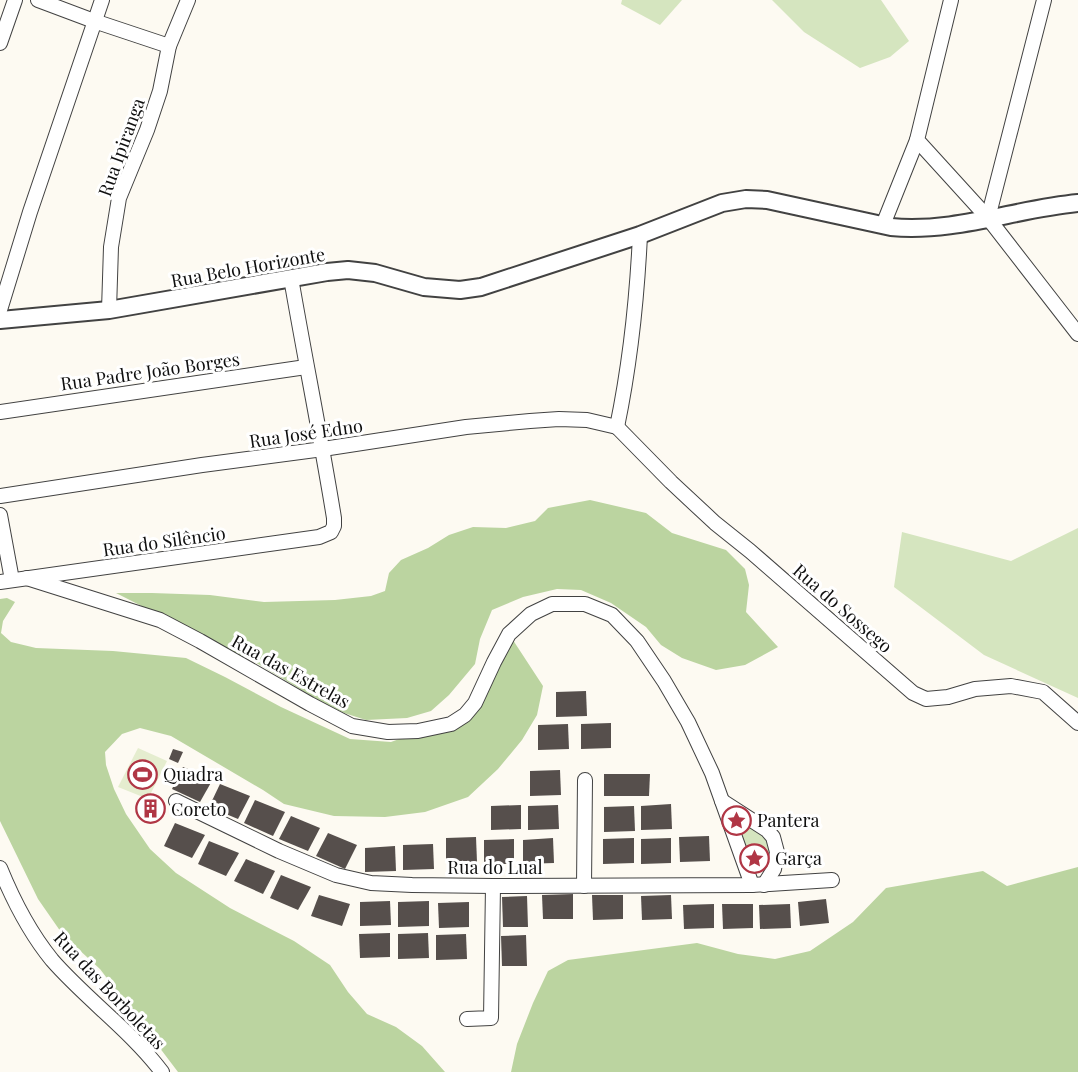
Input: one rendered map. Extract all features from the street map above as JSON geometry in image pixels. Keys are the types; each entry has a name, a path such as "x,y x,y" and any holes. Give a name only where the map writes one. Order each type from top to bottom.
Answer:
{"street":[{"path":"0,43 15,0"},
{"path":"38,0 169,46"},
{"path":"0,310 30,212 102,0"},
{"name":"Rua Ipiranga","path":"109,310 111,247 119,198 132,170 160,91 169,46 188,0"},
{"path":"883,225 916,140 951,0"},
{"path":"988,218 1044,0"},
{"path":"916,140 988,218 1078,334"},
{"name":"Rua Belo Horizonte","path":"0,320 109,310 348,270 375,273 424,287 460,290 481,287 640,235 722,203 746,199 767,200 910,229 945,227 1078,203"},
{"path":"617,427 627,375 640,235"},
{"path":"291,279 323,449"},
{"name":"Rua Padre João Borges","path":"0,412 306,367"},
{"name":"Rua José Edno","path":"0,496 202,465 530,420 587,420 617,427"},
{"name":"Rua do Sossego","path":"617,427 715,523 913,693 926,699 948,697 975,688 1011,686 1044,692 1078,723"},
{"name":"Rua do Silêncio","path":"6,581 319,537 331,532 334,518 323,449"},
{"path":"0,515 6,581"},
{"name":"Rua das Estrelas","path":"27,578 160,620 200,640 352,726 388,732 418,731 451,724 465,715 476,703 509,634 531,614 552,604 585,604 612,615 637,641 688,722 712,773 758,885"},
{"path":"584,886 585,780"},
{"name":"Rua do Lual","path":"176,801 279,851 336,875 371,883 493,886 758,885 832,880"},
{"path":"722,801 773,837 777,852 774,869 758,885"},
{"name":"Rua das Borboletas","path":"0,868 22,915 51,958 119,1025 162,1072"},
{"path":"466,1019 491,1018 493,886"}],"green space":[{"path":"622,0 682,0 660,25 621,4"},
{"path":"772,0 881,0 909,41 890,57 860,68 804,32"},
{"path":"590,500 646,513 672,533 726,550 745,569 749,585 746,612 778,647 745,665 716,670 682,658 661,645 646,627 611,603 581,590 557,589 523,597 492,610 480,639 475,664 449,695 431,711 407,718 366,720 344,713 320,701 250,659 116,593 210,595 264,602 335,600 371,596 385,591 389,573 401,560 428,548 449,535 473,527 506,528 535,521 548,508"},
{"path":"1078,528 1078,698 984,655 894,587 902,532 1011,561"},
{"path":"7,598 15,602 3,621 1,633 11,642 36,648 113,651 186,658 281,707 350,739 391,742 465,715 509,634 543,686 537,715 522,740 498,769 468,797 425,812 385,817 334,816 284,804 171,736 140,728 122,734 105,752 106,765 114,789 126,814 150,849 176,873 230,908 294,941 330,965 348,992 367,1014 396,1027 422,1046 445,1072 178,1072 100,969 63,935 38,899 0,821 0,599"},
{"name":"Quadra","path":"138,748 167,761 148,799 118,787"},
{"path":"734,816 764,835 770,845 770,861 760,865 751,861"},
{"path":"1078,867 1078,1072 511,1072 517,1044 548,971 568,960 697,943 738,954 775,959 810,951 853,922 886,888 983,871 1007,886"}],"building":[{"path":"586,691 587,716 556,717 556,692"},
{"path":"611,723 611,748 581,749 581,724"},
{"path":"568,724 569,749 538,750 538,725"},
{"name":"Coreto","path":"173,749 183,752 178,763 169,759"},
{"path":"183,767 213,779 200,802 172,789"},
{"path":"560,770 561,795 530,796 530,771"},
{"path":"604,774 650,774 649,796 604,796"},
{"path":"220,784 250,796 238,819 209,807"},
{"path":"255,800 285,812 273,836 244,823"},
{"name":"Coreto","path":"147,802 157,806 152,816 143,812"},
{"path":"671,804 672,829 641,830 641,806"},
{"path":"521,805 521,829 491,830 491,806"},
{"path":"558,805 559,829 528,830 528,806"},
{"path":"634,806 635,831 604,832 604,807"},
{"path":"291,816 320,828 308,851 279,839"},
{"path":"175,823 205,835 192,858 164,846"},
{"path":"328,833 357,845 345,869 316,856"},
{"path":"709,836 710,861 680,862 679,837"},
{"path":"476,837 477,862 446,863 446,838"},
{"path":"553,838 554,863 523,864 523,840"},
{"path":"634,838 634,863 603,864 603,839"},
{"path":"671,838 671,863 641,864 641,839"},
{"path":"514,839 514,864 484,864 484,840"},
{"path":"209,841 239,853 226,876 198,864"},
{"path":"433,844 434,869 403,870 403,845"},
{"path":"395,846 396,871 365,872 365,848"},
{"path":"765,847 765,858 756,858 755,848"},
{"path":"246,859 275,871 263,894 234,881"},
{"path":"281,875 311,887 298,910 270,898"},
{"path":"573,894 573,919 543,919 542,895"},
{"path":"319,895 350,904 342,926 311,916"},
{"path":"592,895 623,895 623,919 593,920"},
{"path":"671,895 672,919 642,920 641,896"},
{"path":"527,896 528,927 503,927 502,897"},
{"path":"826,899 829,923 800,926 798,902"},
{"path":"390,901 391,925 360,926 360,902"},
{"path":"429,901 429,926 398,927 398,902"},
{"path":"469,902 469,927 439,928 438,903"},
{"path":"714,904 714,928 684,929 683,905"},
{"path":"722,904 753,904 753,928 723,929"},
{"path":"790,904 791,928 760,929 759,905"},
{"path":"390,933 390,957 360,958 359,934"},
{"path":"428,933 429,958 398,959 398,934"},
{"path":"466,934 467,959 436,960 436,935"},
{"path":"526,935 527,966 502,966 501,936"}],"place":[{"name":"Quadra","path":"142,774"},
{"name":"Coreto","path":"150,809"},
{"name":"Pantera","path":"736,820"},
{"name":"Garça","path":"754,858"}]}
